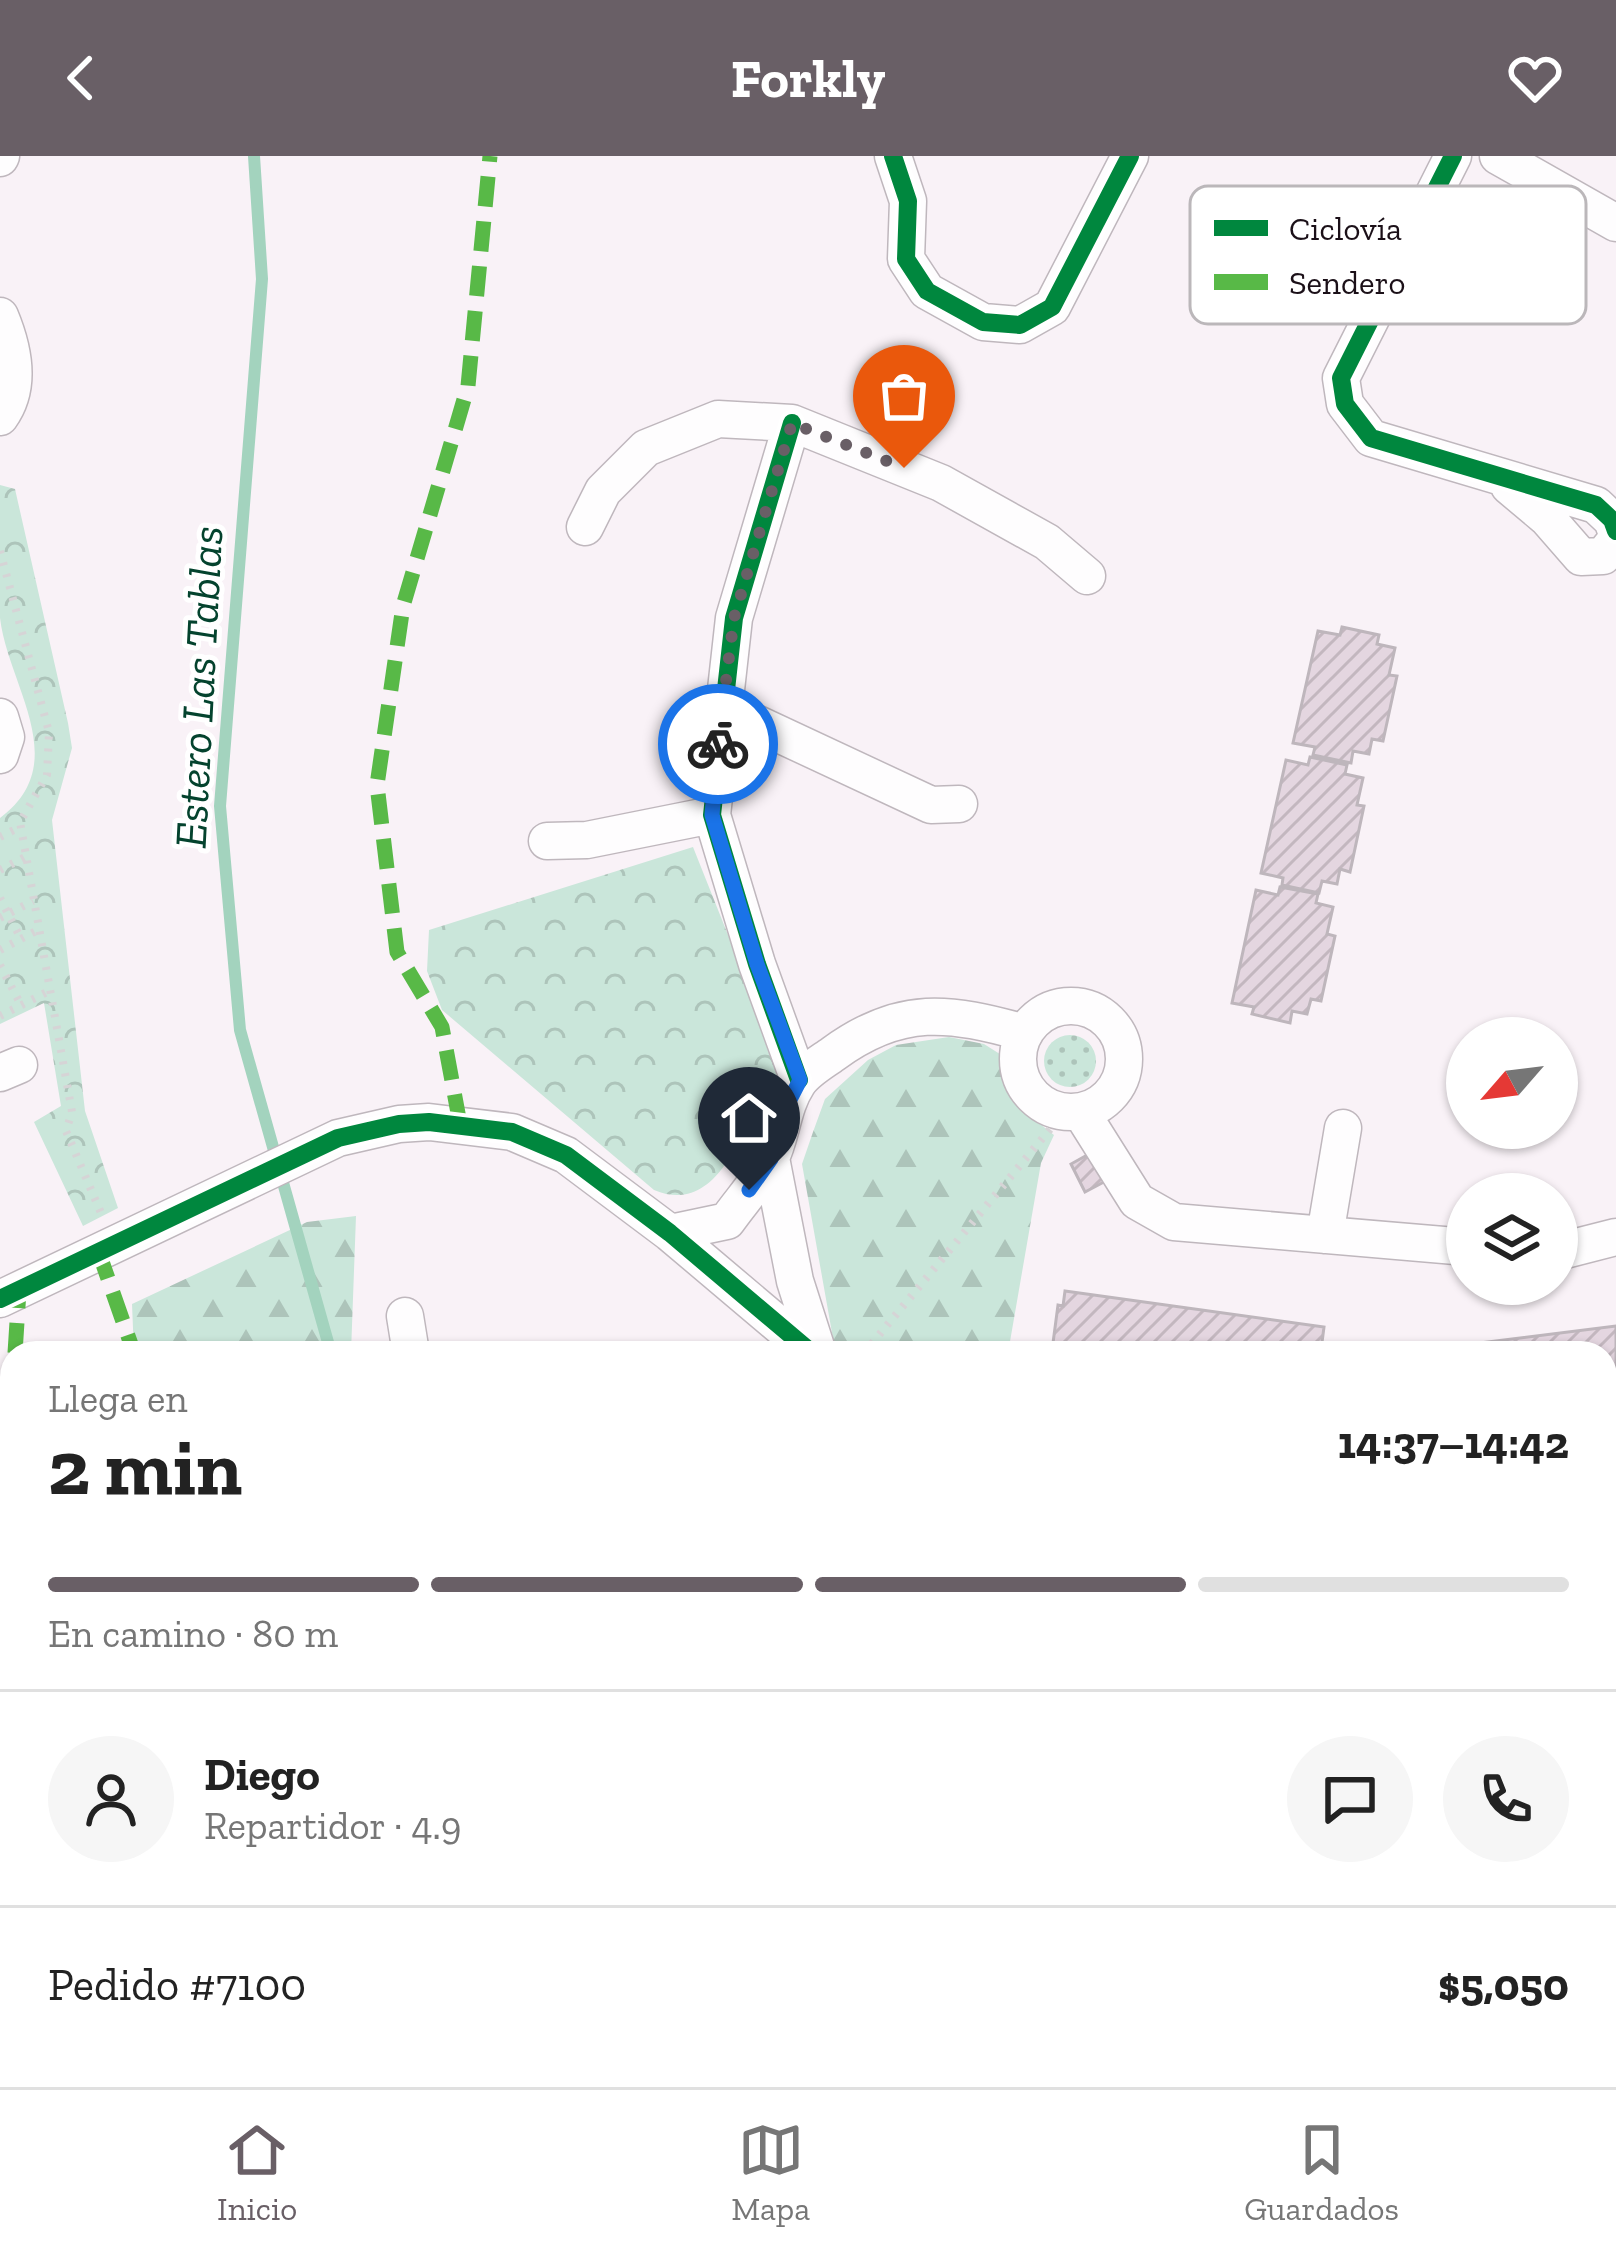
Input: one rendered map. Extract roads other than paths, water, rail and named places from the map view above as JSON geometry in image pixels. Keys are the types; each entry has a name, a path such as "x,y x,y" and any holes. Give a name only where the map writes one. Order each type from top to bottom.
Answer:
{"street":[{"path":"893,156 908,201 906,259 927,291 982,322 1020,325 1052,307 1130,156"},
{"path":"1438,186 1453,156"},
{"path":"1498,156 1553,186"},
{"path":"1586,204 1614,219"},
{"path":"0,316 10,340 14,374 0,417"},
{"path":"1368,324 1341,377 1346,404 1371,438 1502,480 1547,518 1581,556 1603,556 1616,536"},
{"path":"585,527 603,491 646,448 718,418 792,423 941,484 1047,542 1087,576"},
{"path":"792,423 734,618 712,815 757,964 800,1080"},
{"path":"721,707 931,805 959,804"},
{"path":"0,717 6,737 0,755"},
{"path":"547,841 587,840 712,815"},
{"path":"1073,1112 1112,1094 1121,1079 1122,1045 1102,1016 1068,1006 1051,1010 1025,1033 1018,1066 1024,1083 1034,1096 1073,1112 1137,1201 1174,1222 1446,1245"},
{"path":"724,1279 727,1221 771,1159 785,1109 800,1080 854,1039 904,1020 964,1016 1025,1033"},
{"path":"0,1299 338,1138 430,1122 512,1132 566,1155 670,1233 794,1341"},
{"path":"1325,1235 1343,1128"},
{"path":"771,1159 803,1341"},
{"path":"670,1233 727,1221"},
{"path":"1578,1247 1616,1237"},
{"path":"768,1317 795,1281"},
{"path":"405,1316 409,1341"}],"waterway":[{"name":"Estero Las Tablas","path":"254,156 262,279 220,806 240,1030 328,1341"}]}
